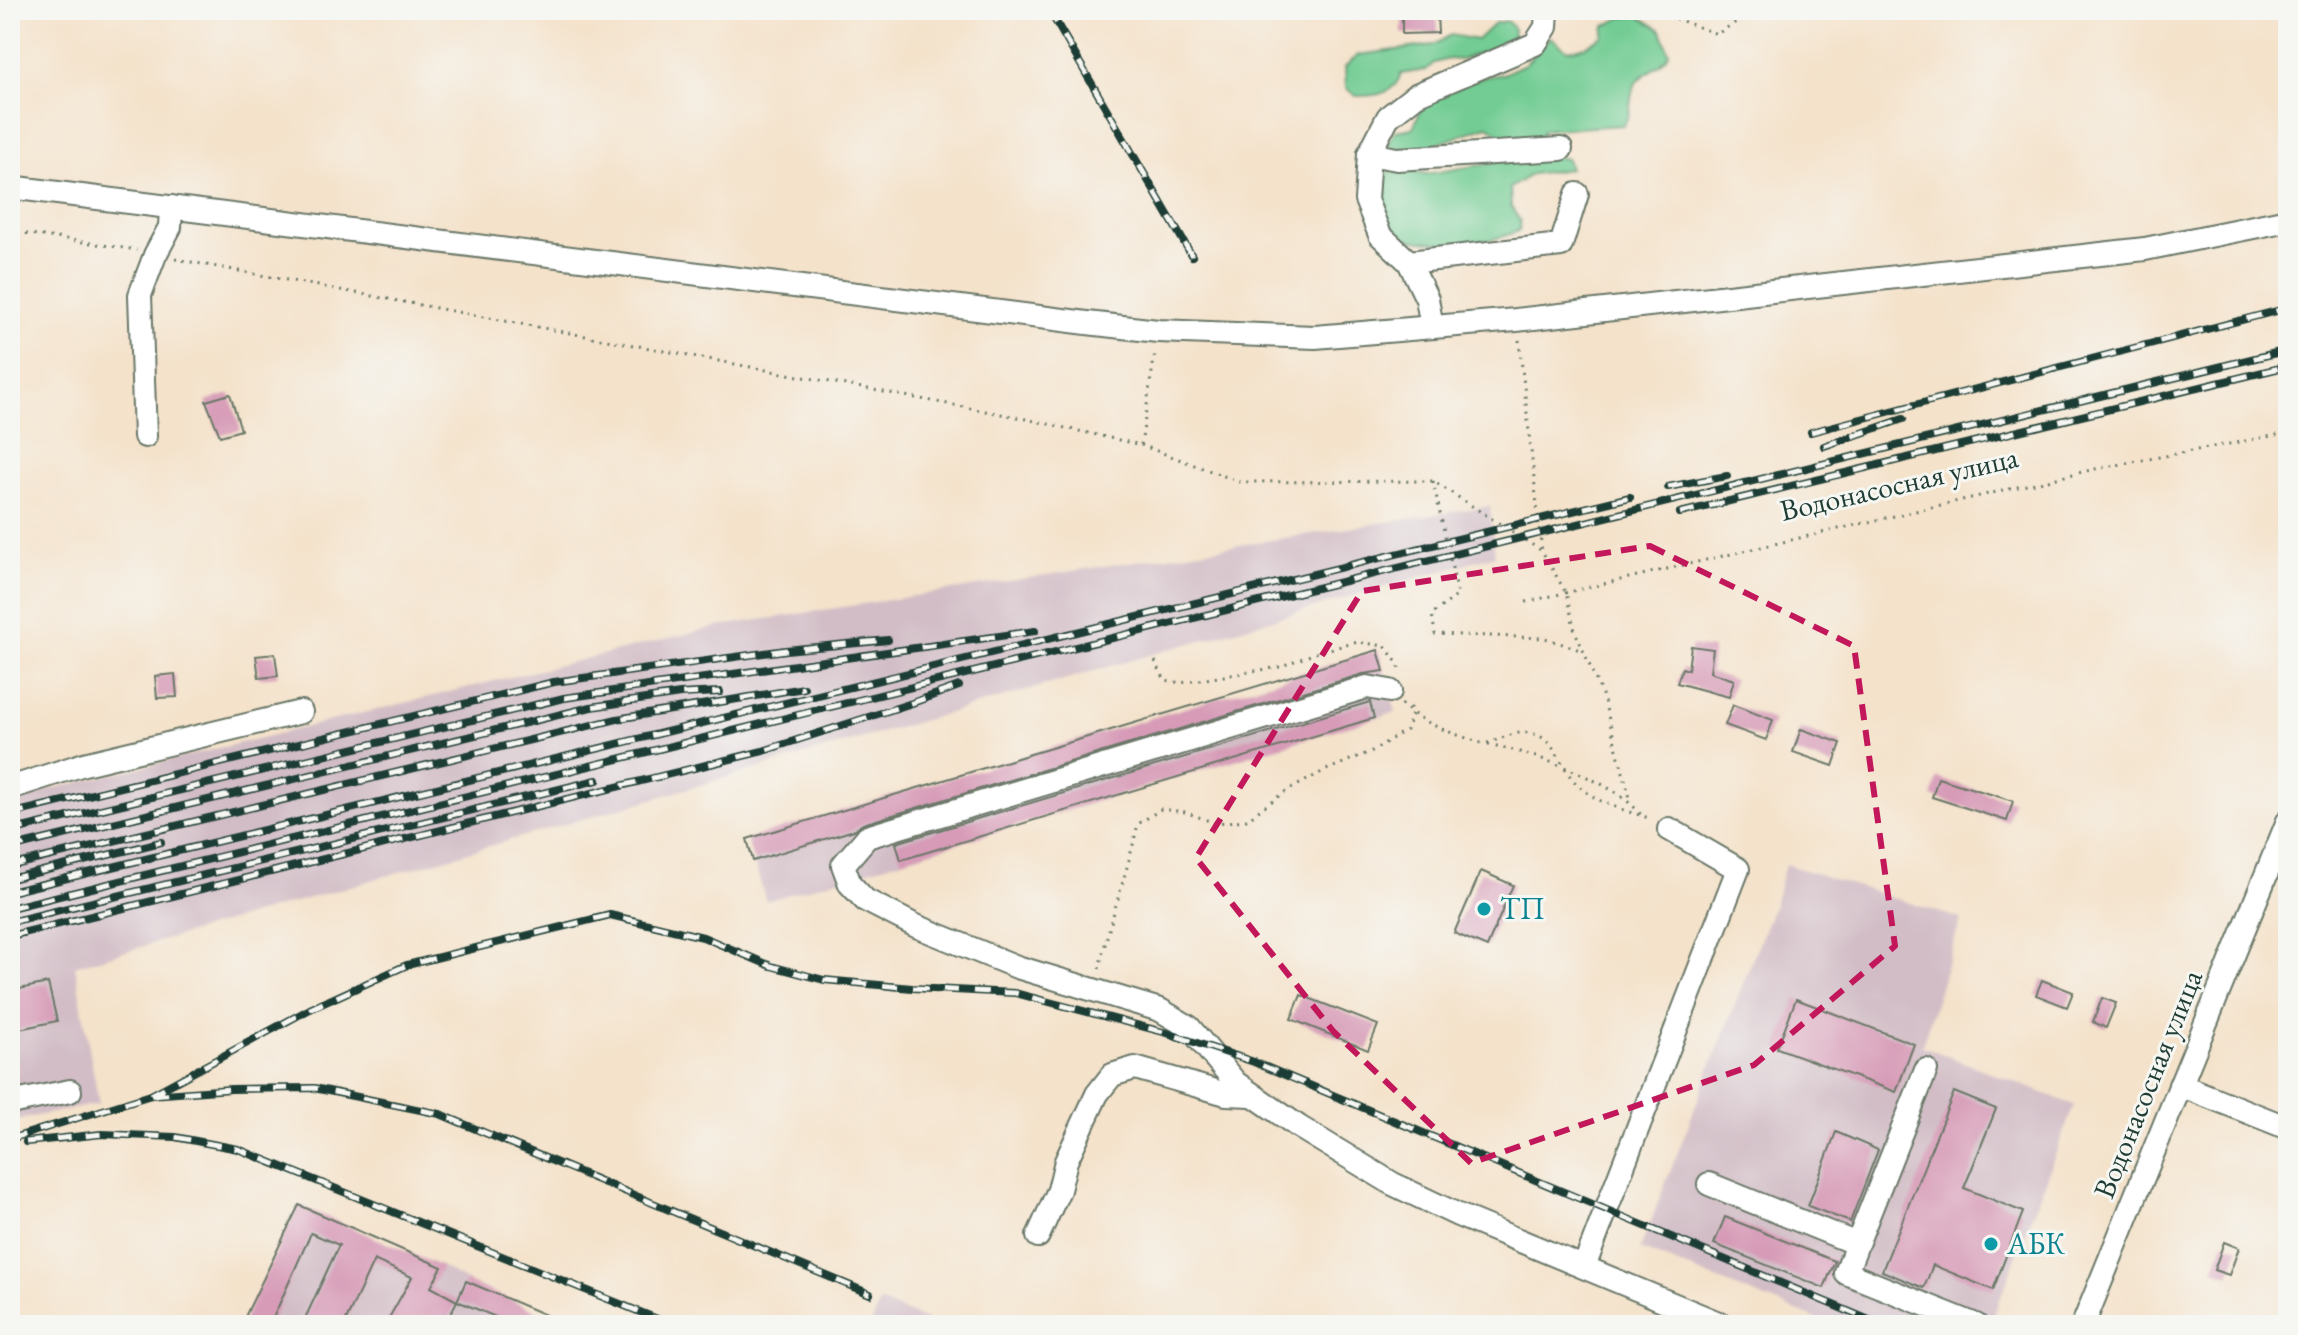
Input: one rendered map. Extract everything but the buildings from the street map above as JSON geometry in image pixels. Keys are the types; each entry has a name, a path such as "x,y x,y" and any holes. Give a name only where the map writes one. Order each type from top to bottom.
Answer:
{"street":[{"path":"1432,327 1427,299 1409,262 1380,235 1366,200 1369,154 1388,117 1416,95 1535,44 1546,27 1547,10"},
{"path":"1369,154 1397,159 1561,149"},
{"path":"10,187 1158,331 1315,337 1516,320 2145,249 2288,220"},
{"path":"1409,262 1561,245 1577,194"},
{"path":"145,436 140,295 155,255 170,227 171,207"},
{"path":"1399,686 1367,687 867,837 843,865 850,884 865,900 916,926 1017,967 1160,1010 1189,1027 1236,1083 1299,1127 1393,1184 1458,1215 1723,1325"},
{"path":"10,788 84,764 301,712"},
{"path":"1584,1267 1738,869 1669,829"},
{"name":"Водонасосная улица","path":"2083,1325 2286,832"},
{"path":"1038,1236 1059,1190 1066,1161 1097,1094 1112,1075 1135,1068 1226,1094 1253,1095"},
{"path":"1926,1070 1846,1273 1976,1325"},
{"path":"2180,1085 2288,1128"},
{"path":"10,1103 70,1091"},
{"path":"1709,1184 1857,1244"}],"path":[{"path":"1653,10 1717,34 1747,15 1748,10"},
{"path":"10,231 129,248 1017,417 1141,445 1240,482 1433,481 1542,551"},
{"path":"1516,320 1542,551 1566,593 1575,631 1603,697 1631,802 1641,815"},
{"path":"1141,445 1158,331"},
{"name":"Водонасосная улица","path":"1526,602 2095,469 2288,433"},
{"path":"1433,481 1458,595 1432,614 1435,634 1545,638 1584,651"},
{"path":"1155,661 1165,680 1181,683 1279,667 1321,651 1358,642 1385,646 1398,664 1399,686 1412,714 1484,744 1521,751 1564,766 1631,802"},
{"path":"1094,990 1138,824 1161,809 1185,812 1215,823 1246,820 1283,793 1372,751 1406,730 1412,714 1399,686"},
{"path":"1484,744 1517,731 1539,735 1555,751 1573,781 1599,801 1641,815 1669,829"}],"highlighted area":[{"path":"1650,546 1854,646 1895,946 1754,1065 1471,1163 1333,1031 1196,858 1362,591"}],"shaded area":[{"path":"1490,506 1495,555 75,966 99,1104 10,1121 10,799 720,626"},
{"path":"1378,650 1396,712 766,901 747,839"},
{"path":"1785,864 1961,919 1922,1046 2074,1105 1990,1325 1832,1325 1640,1249 1775,902"},
{"path":"299,1205 442,1267 466,1281 569,1325 242,1323"},
{"path":"880,1302 939,1325 871,1325"}],"green space":[{"path":"1639,16 1661,30 1669,53 1662,63 1636,83 1623,125 1543,130 1539,142 1511,142 1488,126 1425,147 1400,149 1387,146 1395,131 1413,128 1423,104 1465,81 1503,74 1525,64 1551,37 1567,50 1584,47 1603,36 1605,26 1622,17"},
{"path":"1507,21 1514,29 1513,41 1460,60 1449,59 1434,63 1426,70 1401,74 1394,86 1383,93 1356,96 1346,88 1345,67 1358,55 1433,45 1451,35 1477,40 1495,23"},
{"path":"1567,159 1570,169 1532,174 1510,188 1511,207 1520,221 1520,230 1496,238 1459,243 1409,239 1392,225 1382,204 1378,181 1396,167 1426,174 1504,161"}],"railway":[{"path":"1049,10 1192,256"},
{"path":"1811,432 2288,308"},
{"path":"10,908 2288,350"},
{"path":"1680,513 2288,366"},
{"path":"1824,446 1903,419"},
{"path":"1668,487 1727,476"},
{"path":"10,892 1630,497"},
{"path":"10,831 564,698 1035,631"},
{"path":"10,814 554,682 786,650 888,640"},
{"path":"10,936 763,751 959,686"},
{"path":"10,866 617,719 804,688"},
{"path":"10,848 591,707 680,694 720,692"},
{"path":"10,922 597,780"},
{"path":"10,879 161,842"},
{"path":"151,1095 310,1009 407,965 610,915 703,937 771,966 824,980 1015,993 1167,1033 1254,1062 1881,1325"},
{"path":"10,1139 151,1095 231,1089 314,1088 440,1114 870,1294"},
{"path":"26,1142 102,1134 175,1137 238,1149 672,1325"}],"place":[{"name":"ТП","path":"1484,909"},
{"name":"АБК","path":"1991,1244"}]}
